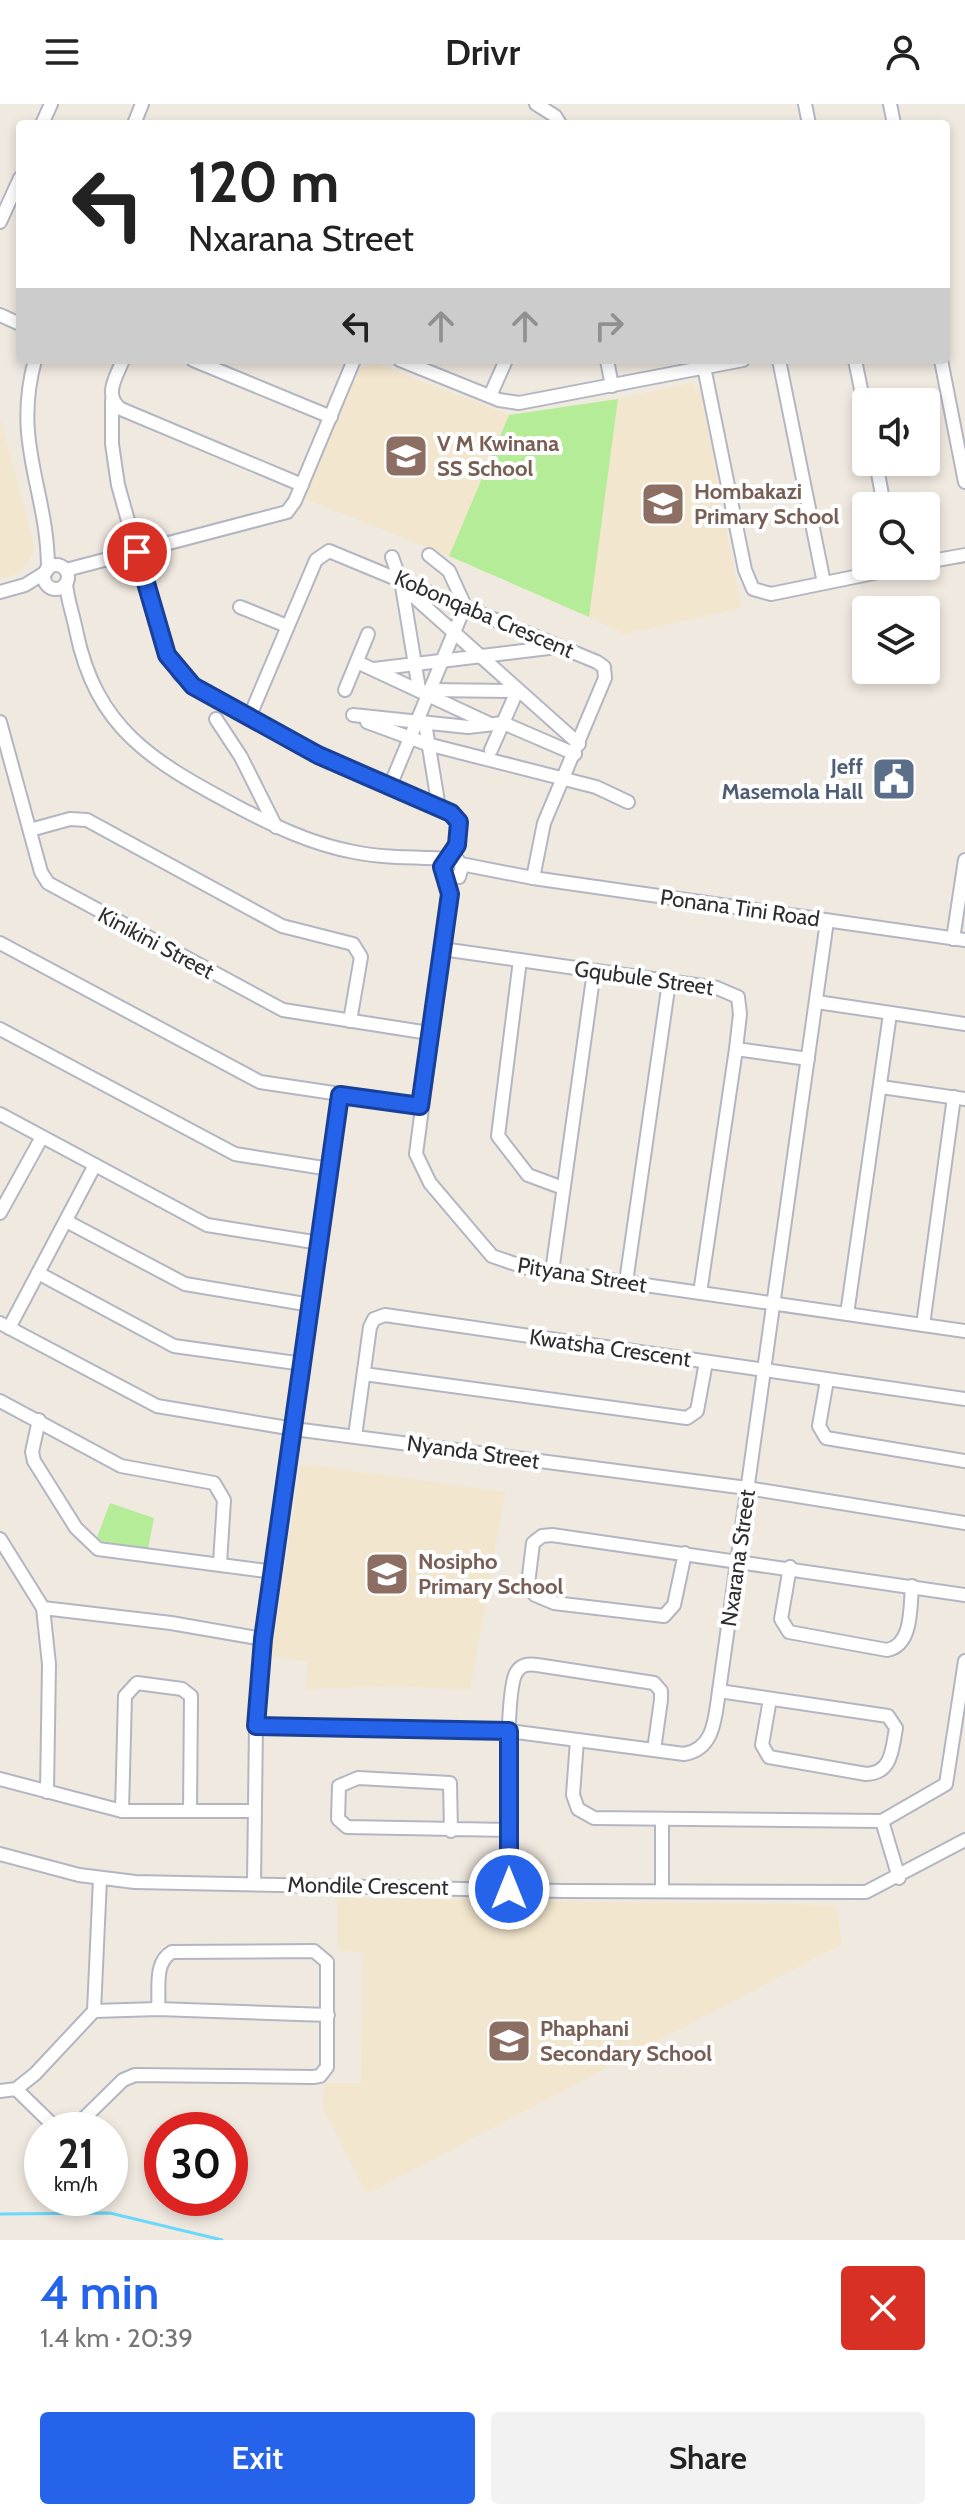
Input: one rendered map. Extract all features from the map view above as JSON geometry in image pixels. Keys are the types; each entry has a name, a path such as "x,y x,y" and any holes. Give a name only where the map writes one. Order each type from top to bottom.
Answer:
{"street":[{"path":"536,104 550,111 557,120"},
{"path":"891,106 906,104"},
{"path":"0,222 16,187"},
{"name":"Ponana Tini Road","path":"34,364 26,428 28,455 57,576 91,685 111,716 139,748 182,777 276,827 319,844 453,869 515,875 959,939"},
{"path":"121,364 113,384 112,401 112,444 118,485 172,664 202,692 249,718 343,767 439,808"},
{"path":"203,364 331,417"},
{"path":"0,592 281,515 291,508 302,485 352,364"},
{"path":"410,364 490,396 529,403 721,364"},
{"path":"490,396 504,364"},
{"path":"608,364 612,386"},
{"path":"780,364 824,583"},
{"path":"856,364 861,388"},
{"path":"942,364 964,476"},
{"path":"704,367 747,581 757,592 767,594 852,577"},
{"path":"949,400 965,396"},
{"path":"112,401 127,413 302,485"},
{"name":"Kobonqaba Crescent","path":"249,718 316,560 323,552 340,553 400,582 597,662 605,670 577,749 540,833 533,878"},
{"path":"429,555 449,571 465,606 425,690 421,722 439,808"},
{"path":"940,559 965,555"},
{"path":"392,557 400,582 416,666 425,690"},
{"path":"400,582 577,749"},
{"path":"240,607 287,626"},
{"path":"345,690 368,634"},
{"path":"374,669 581,646"},
{"path":"357,662 425,690 453,709 577,749"},
{"path":"425,690 517,694"},
{"path":"491,750 499,724 517,694"},
{"path":"353,715 421,722 499,724"},
{"path":"216,719 241,757 276,827"},
{"name":"Kinikini Street","path":"0,722 45,879 60,891 271,1005 294,1013 429,1033"},
{"path":"367,722 409,739 616,793 628,802"},
{"path":"390,786 409,739 421,722"},
{"path":"0,773 14,769"},
{"name":"Pityana Street","path":"439,808 459,822 429,1033 416,1154 430,1183 492,1256 514,1266 965,1331"},
{"path":"30,830 70,819 87,820 288,929 353,944 361,957 350,1021"},
{"path":"959,939 965,860"},
{"name":"Nxarana Street","path":"256,1726 509,1731 684,1754 705,1744 712,1733 719,1691 827,921"},
{"path":"0,943 253,1079 420,1106"},
{"name":"Gqubule Street","path":"442,949 728,990 738,997 740,1014 736,1049 700,1293"},
{"path":"520,960 498,1136 528,1175 563,1188"},
{"path":"552,1272 594,971"},
{"path":"626,1282 669,982"},
{"path":"817,1002 965,1024"},
{"path":"847,1314 890,1014"},
{"path":"0,1029 235,1154 330,1169"},
{"path":"736,1049 808,1059"},
{"path":"881,1087 959,1098 923,1325"},
{"path":"254,1884 256,1726 263,1639 340,1095"},
{"path":"0,1114 207,1225 320,1243"},
{"path":"0,1213 6,1188 42,1137"},
{"path":"4,1326 38,1273 95,1165"},
{"path":"66,1221 185,1284 311,1305"},
{"path":"38,1273 174,1346 303,1364"},
{"name":"Kwatsha Crescent","path":"355,1436 372,1323 385,1315 965,1399"},
{"name":"Nyanda Street","path":"4,1326 148,1403 294,1429 747,1488 965,1523"},
{"path":"364,1374 679,1418 695,1415 706,1362"},
{"path":"827,1380 819,1426 826,1438 965,1461"},
{"path":"0,1401 121,1466 214,1483 224,1500 220,1563"},
{"path":"39,1420 32,1452 34,1461 76,1528 94,1546 113,1552 274,1572"},
{"path":"685,1553 674,1605 664,1616 554,1603 535,1595 528,1584 531,1549 542,1536 738,1559 965,1595"},
{"path":"0,1539 43,1608 49,1664 47,1792"},
{"path":"790,1567 781,1619 789,1632 887,1650 898,1645 907,1632 912,1586"},
{"path":"43,1608 156,1621 263,1639"},
{"path":"577,1740 573,1795 581,1812 594,1818 882,1821 946,1784 965,1661"},
{"path":"509,1889 509,1731 516,1673 526,1664 657,1685 661,1700 654,1750"},
{"path":"122,1811 125,1696 137,1683 182,1689 191,1696 190,1811"},
{"path":"719,1691 884,1715 891,1718 896,1728 888,1763 873,1774 776,1761 765,1754 762,1745 770,1699"},
{"path":"451,1831 450,1783 358,1778 339,1786 337,1810 342,1825 366,1829 451,1831 509,1830"},
{"path":"0,1779 122,1811 254,1811"},
{"path":"662,1820 662,1890"},
{"path":"882,1821 899,1878"},
{"name":"Mondile Crescent","path":"0,1854 100,1879 509,1889 866,1892 899,1878 965,1840"},
{"path":"0,2091 16,2089 35,2074 94,2011 100,1879"},
{"path":"90,2112 123,2080 135,2075 320,2076 327,2067 327,1962 322,1955 308,1950 172,1952 160,1967 158,2009"},
{"path":"94,2011 158,2009 328,2015"},
{"path":"16,2089 40,2112"}],"shaded area":[{"name":"V M Kwinana SS School","path":"377,364 509,415 449,556 303,498 360,368"},
{"name":"Hombakazi Primary School","path":"691,383 701,393 741,608 624,634 589,617 618,399"},
{"path":"0,417 35,549 22,572 0,579"},
{"name":"Nosipho Primary School","path":"301,1464 505,1492 470,1690 399,1686 305,1689 308,1662 271,1656"},
{"name":"Phaphani Secondary School","path":"337,1898 836,1905 842,1944 367,2194 323,2108 324,2083 361,2083 363,1952 337,1951"}],"green space":[{"path":"618,399 589,617 449,556 509,415"},
{"path":"110,1503 154,1518 148,1549 96,1540"}],"waterway":[{"path":"0,2214 110,2213 222,2240"}],"place":[{"name":"V M Kwinana SS School","path":"406,456"},
{"name":"Hombakazi Primary School","path":"663,504"},
{"name":"Jeff Masemola Hall","path":"894,779"},
{"name":"Nosipho Primary School","path":"387,1574"},
{"name":"Phaphani Secondary School","path":"509,2041"}],"route":[{"path":"137,552 167,655 179,674 193,686 318,755 451,813 459,822 457,845 442,867 450,894 420,1106 340,1095 263,1639 256,1726 509,1731 509,1889"}]}
